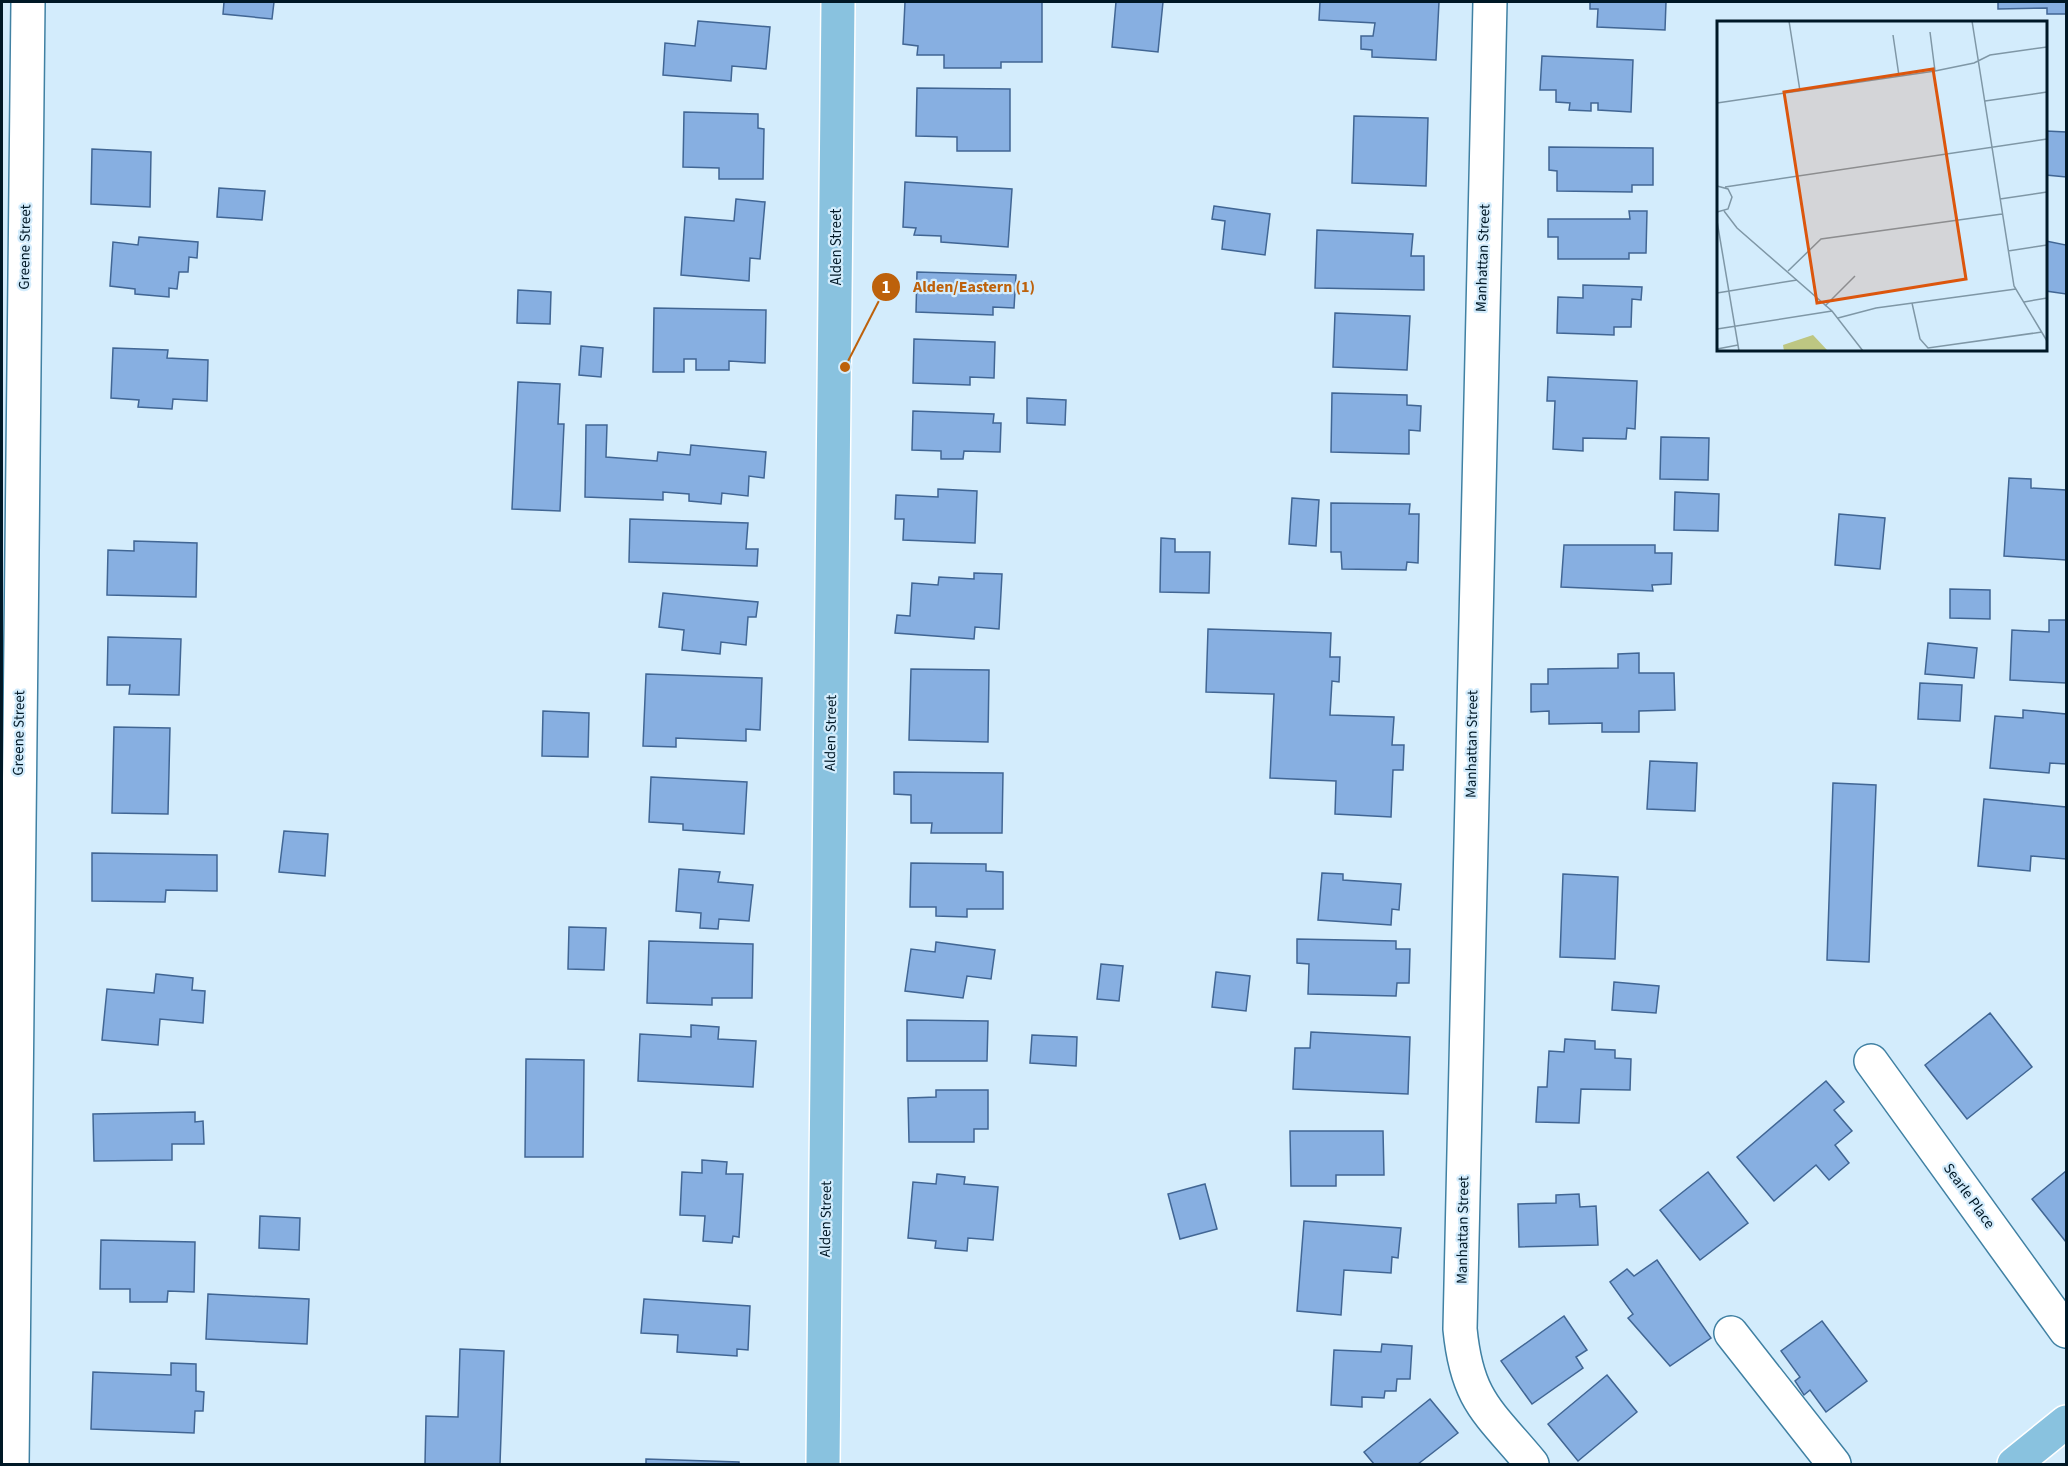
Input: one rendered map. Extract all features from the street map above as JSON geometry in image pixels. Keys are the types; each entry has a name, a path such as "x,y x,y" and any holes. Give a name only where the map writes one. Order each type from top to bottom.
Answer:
{"main road":[{"name":"Alden Street","path":"823,1464 838,2"},
{"path":"2014,1464 2067,1422"}],"street":[{"name":"Greene Street","path":"12,1464 8,1308 12,338 28,2"},
{"name":"Manhattan Street","path":"1490,2 1460,1329 1466,1369 1476,1397 1488,1415 1532,1464"},
{"name":"Searle Place","path":"1870,1062 2067,1331"},
{"path":"1731,1333 1834,1464"}],"building":[{"path":"224,2 274,2 272,19 223,14"},
{"path":"905,2 1042,2 1042,62 1001,62 1001,68 944,68 944,55 917,55 918,46 903,44"},
{"path":"1116,2 1163,2 1158,52 1112,47"},
{"path":"1320,2 1439,2 1436,60 1372,57 1372,50 1361,49 1361,36 1373,36 1375,23 1319,20"},
{"path":"1590,2 1666,2 1665,30 1597,27 1598,9 1590,9"},
{"path":"1998,2 2066,2 2066,14 2047,14 2047,8 1998,9"},
{"path":"698,21 770,27 766,69 732,66 731,81 663,75 665,43 695,46"},
{"path":"1542,56 1633,60 1631,112 1598,110 1598,103 1591,103 1591,111 1569,110 1570,103 1556,102 1556,90 1540,90"},
{"path":"917,88 1010,89 1010,151 957,151 957,137 916,136"},
{"path":"684,112 758,114 758,128 764,129 763,179 719,179 719,168 683,167"},
{"path":"1354,116 1428,118 1426,186 1352,183"},
{"path":"2047,131 2066,132 2066,177 2047,175"},
{"path":"1549,147 1653,148 1653,185 1632,185 1632,192 1557,191 1557,171 1549,170"},
{"path":"92,149 151,152 150,207 91,204"},
{"path":"905,182 1012,189 1008,247 941,242 941,236 914,235 916,228 903,227"},
{"path":"219,188 265,191 262,220 217,217"},
{"path":"736,199 765,202 760,259 750,258 749,281 681,275 685,217 734,221"},
{"path":"1214,206 1270,214 1265,255 1222,249 1225,221 1212,219"},
{"path":"1629,211 1647,211 1646,253 1629,253 1629,259 1558,259 1558,237 1548,237 1548,219 1630,219"},
{"path":"1317,230 1413,234 1411,256 1424,256 1424,290 1315,288"},
{"path":"139,237 198,242 197,258 189,257 188,272 179,272 177,289 169,288 169,297 135,294 135,289 110,286 113,242 138,245"},
{"path":"2047,241 2066,245 2066,294 2047,291"},
{"path":"917,272 1016,275 1014,308 993,307 993,315 916,312"},
{"path":"1583,285 1642,287 1641,300 1632,299 1631,327 1614,327 1614,335 1557,333 1558,297 1583,298"},
{"path":"518,290 551,292 550,324 517,323"},
{"path":"654,308 766,310 765,363 729,361 729,370 696,370 696,359 684,359 684,372 653,372"},
{"path":"1335,313 1410,316 1407,370 1333,367"},
{"path":"914,339 995,342 994,378 970,377 970,385 913,383"},
{"path":"581,346 603,348 601,377 579,375"},
{"path":"113,348 168,350 167,358 208,360 207,401 173,399 172,409 138,407 139,400 111,398"},
{"path":"1548,377 1637,381 1635,429 1627,428 1626,439 1583,438 1583,451 1553,449 1555,401 1547,401"},
{"path":"518,382 560,384 558,424 564,424 560,511 512,509"},
{"path":"1332,393 1407,395 1407,405 1421,406 1420,431 1409,430 1409,454 1331,452"},
{"path":"1027,398 1066,400 1065,425 1027,423"},
{"path":"913,411 994,414 993,423 1001,423 1000,452 964,451 963,459 941,459 941,451 912,450"},
{"path":"586,425 607,425 606,457 657,461 658,452 690,455 691,445 766,452 764,478 749,476 748,496 722,493 721,504 689,501 689,494 663,492 663,500 585,497"},
{"path":"1661,437 1709,438 1708,480 1660,479"},
{"path":"2009,478 2031,479 2031,488 2066,490 2066,560 2004,556"},
{"path":"938,489 977,491 975,543 903,540 904,519 895,519 896,495 938,497"},
{"path":"1675,492 1719,494 1718,531 1674,530"},
{"path":"1292,498 1319,500 1316,546 1289,544"},
{"path":"1331,503 1410,504 1409,514 1419,514 1418,563 1407,562 1406,570 1342,569 1341,552 1331,552"},
{"path":"1839,514 1885,518 1880,569 1835,565"},
{"path":"630,519 748,523 746,549 758,549 757,566 629,562"},
{"path":"1161,538 1175,539 1175,552 1210,552 1209,593 1160,592"},
{"path":"134,541 197,543 196,597 107,595 108,550 134,551"},
{"path":"1564,545 1655,545 1655,553 1672,553 1671,584 1652,585 1653,591 1561,587"},
{"path":"974,573 1002,574 999,629 975,627 974,639 895,633 897,615 910,616 912,583 938,585 939,577 974,579"},
{"path":"1950,589 1990,590 1990,619 1950,618"},
{"path":"663,593 758,602 756,617 748,617 746,645 721,642 720,654 682,650 684,630 659,627"},
{"path":"2049,620 2066,620 2066,683 2010,680 2012,630 2049,632"},
{"path":"1208,629 1331,633 1330,657 1340,657 1339,682 1332,681 1330,715 1394,717 1392,745 1404,745 1403,770 1393,770 1391,817 1335,814 1336,781 1270,778 1274,694 1206,692"},
{"path":"108,637 181,639 179,695 129,694 130,685 107,685"},
{"path":"1928,643 1977,648 1974,678 1925,674"},
{"path":"1639,653 1639,673 1674,673 1675,710 1639,711 1639,732 1602,732 1602,723 1549,724 1549,711 1531,712 1531,684 1548,684 1548,669 1618,668 1618,654"},
{"path":"911,669 989,670 988,742 909,740"},
{"path":"646,674 762,678 760,730 746,729 746,741 676,738 676,747 643,746"},
{"path":"1920,683 1962,685 1960,721 1918,719"},
{"path":"2023,710 2066,714 2066,764 2050,763 2049,773 1990,768 1995,716 2023,718"},
{"path":"543,711 589,713 588,757 542,756"},
{"path":"114,727 170,728 168,814 112,813"},
{"path":"1650,761 1697,763 1695,811 1647,809"},
{"path":"894,772 1003,773 1002,833 931,833 932,823 911,823 911,795 894,794"},
{"path":"651,777 747,782 744,834 683,830 683,824 649,822"},
{"path":"1833,783 1876,785 1869,962 1827,960"},
{"path":"1984,799 2066,807 2066,859 2031,856 2030,871 1978,866"},
{"path":"284,831 328,834 325,876 279,872"},
{"path":"92,853 217,855 217,891 166,890 165,902 92,901"},
{"path":"911,863 986,864 986,871 1003,872 1003,909 967,909 967,917 936,916 936,907 910,907"},
{"path":"679,869 720,872 718,882 753,885 749,921 719,919 718,929 700,928 701,913 676,911"},
{"path":"1322,873 1343,874 1343,880 1401,884 1399,910 1392,909 1391,925 1318,920"},
{"path":"1563,874 1618,877 1615,959 1560,957"},
{"path":"569,927 606,928 604,970 568,969"},
{"path":"1297,939 1396,941 1396,949 1410,949 1409,983 1397,983 1396,996 1308,994 1309,964 1297,963"},
{"path":"649,941 753,944 752,998 712,998 712,1005 647,1003"},
{"path":"936,942 995,950 991,979 967,976 963,998 905,991 911,949 935,952"},
{"path":"1101,964 1123,966 1119,1001 1097,999"},
{"path":"1216,972 1250,976 1246,1011 1212,1007"},
{"path":"156,974 193,978 192,990 205,991 203,1023 160,1019 158,1045 102,1040 107,989 154,993"},
{"path":"1614,982 1659,986 1656,1013 1612,1010"},
{"path":"1990,1013 2032,1067 1967,1119 1925,1065"},
{"path":"907,1020 988,1021 987,1061 907,1061"},
{"path":"691,1025 719,1027 718,1039 756,1041 753,1087 638,1081 640,1034 691,1037"},
{"path":"1311,1032 1410,1037 1408,1094 1293,1089 1295,1048 1310,1048"},
{"path":"1032,1035 1077,1037 1076,1066 1030,1063"},
{"path":"1565,1039 1595,1041 1595,1049 1615,1050 1615,1058 1631,1059 1630,1090 1581,1089 1579,1123 1536,1122 1538,1087 1547,1087 1549,1051 1564,1052"},
{"path":"526,1059 584,1060 583,1157 525,1157"},
{"path":"1826,1081 1844,1102 1834,1110 1852,1131 1835,1145 1849,1163 1829,1180 1816,1165 1774,1201 1737,1157"},
{"path":"936,1090 988,1090 988,1129 974,1129 974,1142 909,1142 908,1098 936,1097"},
{"path":"195,1112 195,1122 203,1121 204,1144 172,1144 172,1160 94,1161 93,1114"},
{"path":"1290,1131 1383,1131 1384,1175 1336,1175 1336,1186 1291,1186"},
{"path":"702,1160 727,1162 726,1174 743,1174 739,1237 733,1236 732,1243 703,1241 705,1216 680,1215 682,1172 702,1173"},
{"path":"2066,1171 2066,1242 2032,1199"},
{"path":"1708,1172 1748,1223 1700,1260 1660,1210"},
{"path":"937,1174 965,1177 964,1184 998,1187 993,1240 968,1238 967,1251 935,1248 936,1241 908,1238 913,1182 936,1184"},
{"path":"1205,1184 1217,1229 1180,1239 1168,1194"},
{"path":"1579,1194 1580,1207 1596,1206 1598,1245 1519,1247 1518,1204 1556,1203 1556,1195"},
{"path":"260,1216 300,1218 299,1250 259,1248"},
{"path":"1304,1221 1401,1228 1398,1258 1392,1257 1391,1273 1344,1270 1341,1315 1297,1311"},
{"path":"101,1240 195,1242 194,1292 168,1291 167,1302 130,1302 130,1289 100,1289"},
{"path":"1657,1260 1711,1338 1670,1366 1628,1318 1633,1314 1610,1282 1627,1269 1634,1276"},
{"path":"208,1294 309,1299 307,1344 206,1339"},
{"path":"644,1299 750,1306 748,1350 737,1349 737,1356 677,1352 678,1335 641,1333"},
{"path":"1564,1316 1587,1350 1576,1357 1583,1368 1532,1404 1501,1361"},
{"path":"1822,1321 1867,1381 1826,1412 1810,1390 1804,1395 1795,1381 1800,1377 1781,1351"},
{"path":"1382,1344 1412,1346 1410,1379 1397,1379 1396,1391 1385,1391 1384,1398 1362,1397 1362,1407 1331,1405 1334,1350 1381,1352"},
{"path":"460,1349 504,1351 500,1464 425,1464 426,1416 458,1417"},
{"path":"171,1363 196,1364 196,1391 204,1392 203,1411 195,1411 194,1433 91,1429 93,1372 171,1375"},
{"path":"1607,1375 1637,1412 1578,1461 1548,1424"},
{"path":"1430,1399 1458,1433 1418,1464 1374,1464 1364,1452"},
{"path":"646,1459 739,1462 739,1464 646,1464"}],"place":[{"name":"Alden/Eastern (1)","path":"845,367"}]}
